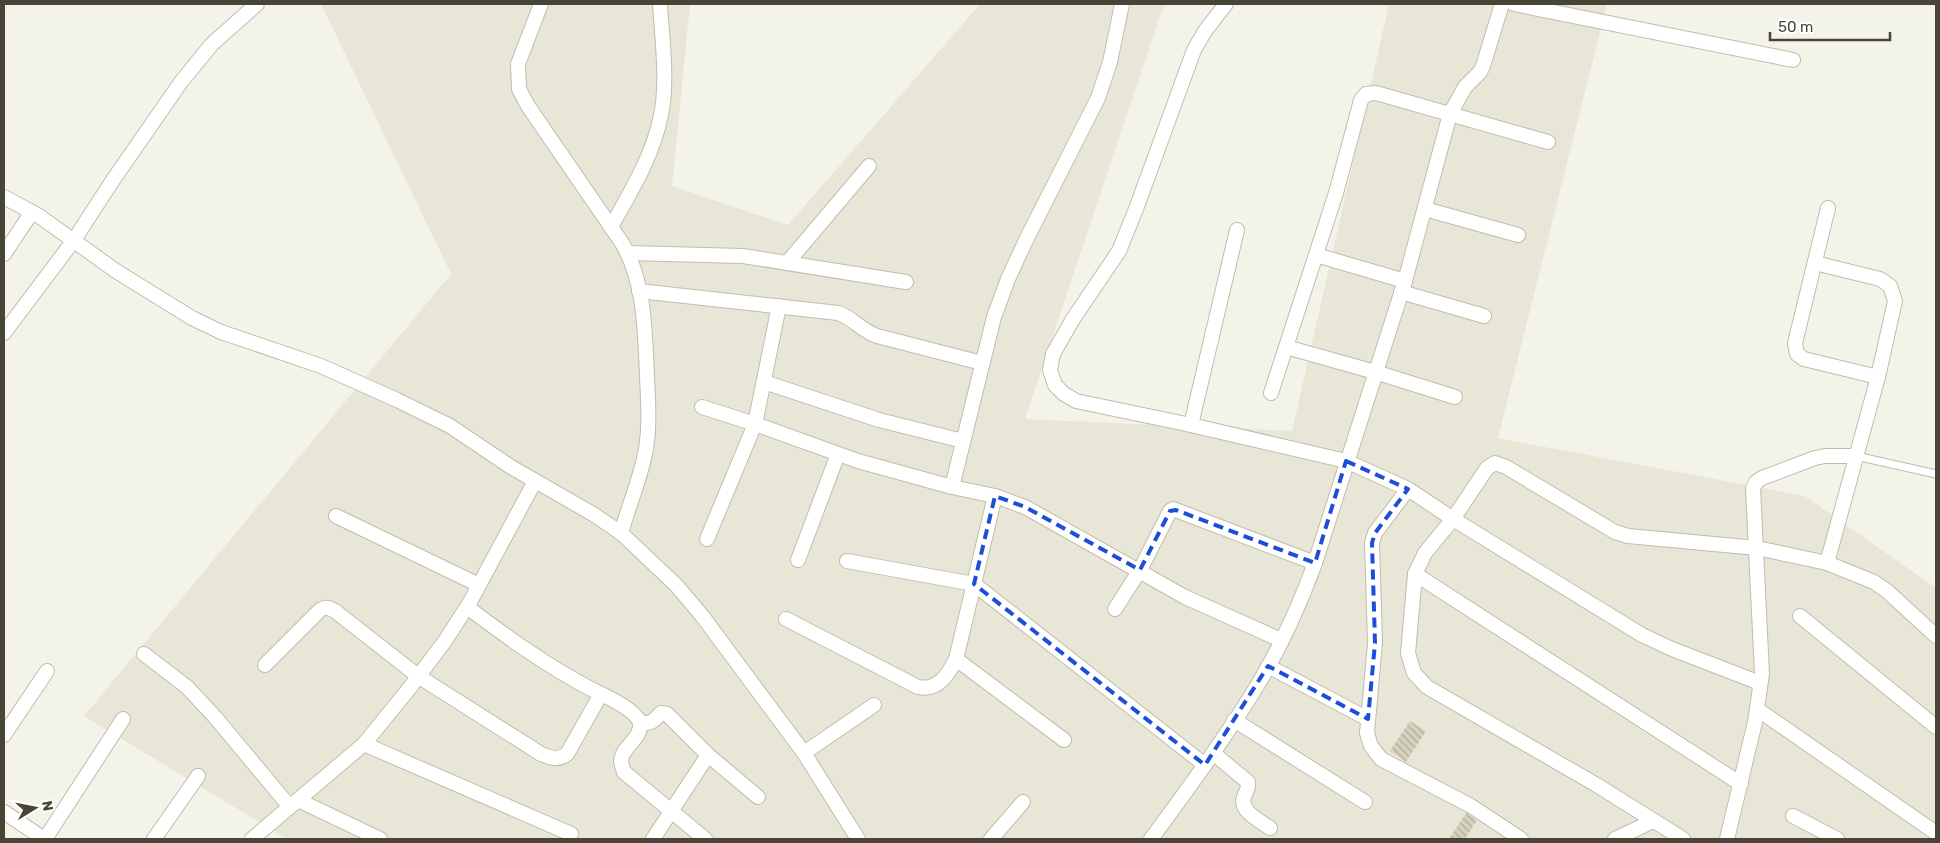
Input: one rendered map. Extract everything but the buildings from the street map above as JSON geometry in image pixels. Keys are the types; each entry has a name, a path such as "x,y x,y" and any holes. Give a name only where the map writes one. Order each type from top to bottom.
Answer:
{"street":[{"path":"4,333 181,82 212,44 257,4"},
{"path":"541,4 518,64 519,89 528,106 628,253 640,291 646,355 649,424 646,450 621,533"},
{"path":"611,227 646,163 662,114 664,88 660,4"},
{"path":"952,487 994,317 1008,278 1098,98 1110,62 1122,4"},
{"path":"1226,4 1205,31 1194,50 1119,251 1073,319 1053,354 1050,370 1056,385 1064,394 1076,402 1190,425 1346,462 1408,489 1453,519 1642,635 1760,683"},
{"path":"1159,837 1268,666 1300,602 1314,564 1403,286 1450,114 1465,87 1476,77 1483,66 1502,4"},
{"path":"1514,4 1535,6 1793,60"},
{"path":"1271,393 1336,193 1363,97 1366,94 1376,93 1548,142"},
{"path":"787,263 869,166"},
{"path":"4,197 71,237 116,271 192,318 221,332 321,366 398,400 450,426 535,481 593,514 621,533 677,586 703,617 804,753 858,839"},
{"path":"1828,208 1795,343 1797,354 1804,359 1878,377"},
{"path":"1424,209 1518,236"},
{"path":"4,254 35,214"},
{"path":"1190,425 1237,230"},
{"path":"628,253 743,256 906,282"},
{"path":"1316,255 1484,316"},
{"path":"1815,263 1880,280 1890,286 1895,301 1878,377 1855,456 1828,563"},
{"path":"640,291 838,313 848,316 867,333 872,335 982,363"},
{"path":"707,539 755,424 778,306"},
{"path":"1286,347 1455,397"},
{"path":"764,382 879,420 963,441"},
{"path":"702,407 838,454 952,487 995,496 1025,507 1185,597 1281,640"},
{"path":"798,560 838,454"},
{"path":"1727,839 1741,784 1762,674 1754,488 1756,482 1773,473 1815,458 1855,456"},
{"path":"1684,839 1595,784 1427,686 1420,680 1412,668 1408,653 1416,574 1425,553 1453,519 1487,468 1495,463 1506,467 1615,532 1642,538 1757,548 1828,563 1874,582 1887,591 1936,636"},
{"path":"252,839 364,744 418,676 445,641 467,607 535,481"},
{"path":"1408,489 1375,533 1372,543 1375,644 1367,733 1371,746 1381,759 1471,806 1521,839"},
{"path":"786,619 918,687 931,687 943,680 956,659 995,496"},
{"path":"1115,609 1140,570 1170,512 1174,509 1314,564"},
{"path":"336,516 479,585"},
{"path":"847,561 974,584 1205,765"},
{"path":"1416,574 1741,784"},
{"path":"265,665 324,607 335,610 418,676 541,754 553,759 561,759 567,754 600,694"},
{"path":"467,607 564,676 600,694 635,715 640,722 640,732 626,750 621,761 624,772 705,839"},
{"path":"1800,616 1936,728"},
{"path":"144,654 187,687 294,803 380,839"},
{"path":"956,659 1064,740"},
{"path":"1268,666 1368,719"},
{"path":"4,735 47,671"},
{"path":"804,753 874,705"},
{"path":"1757,708 1936,833"},
{"path":"640,722 648,724 661,713 667,714 708,755 758,797"},
{"path":"4,812 45,839 123,719"},
{"path":"1234,720 1365,802"},
{"path":"364,744 570,834"},
{"path":"1213,752 1248,782 1243,803 1246,810 1270,828"},
{"path":"653,839 708,755"},
{"path":"154,839 198,776"},
{"path":"991,839 1023,802"},
{"path":"1793,816 1837,839"},
{"path":"1615,839 1653,821"}],"lane":[{"path":"1855,456 1936,474"}],"highlighted area":[{"path":"1346,461 1408,489 1375,533 1372,543 1375,643 1368,719 1268,666 1205,765 974,584 995,496 1025,507 1140,570 1170,511 1176,510 1315,563"}],"shaded area":[{"path":"321,4 690,4 672,186 788,225 980,4 1164,4 1025,419 1292,431 1389,4 1607,4 1498,438 1805,496 1936,588 1936,839 287,839 84,716 451,274"}]}
